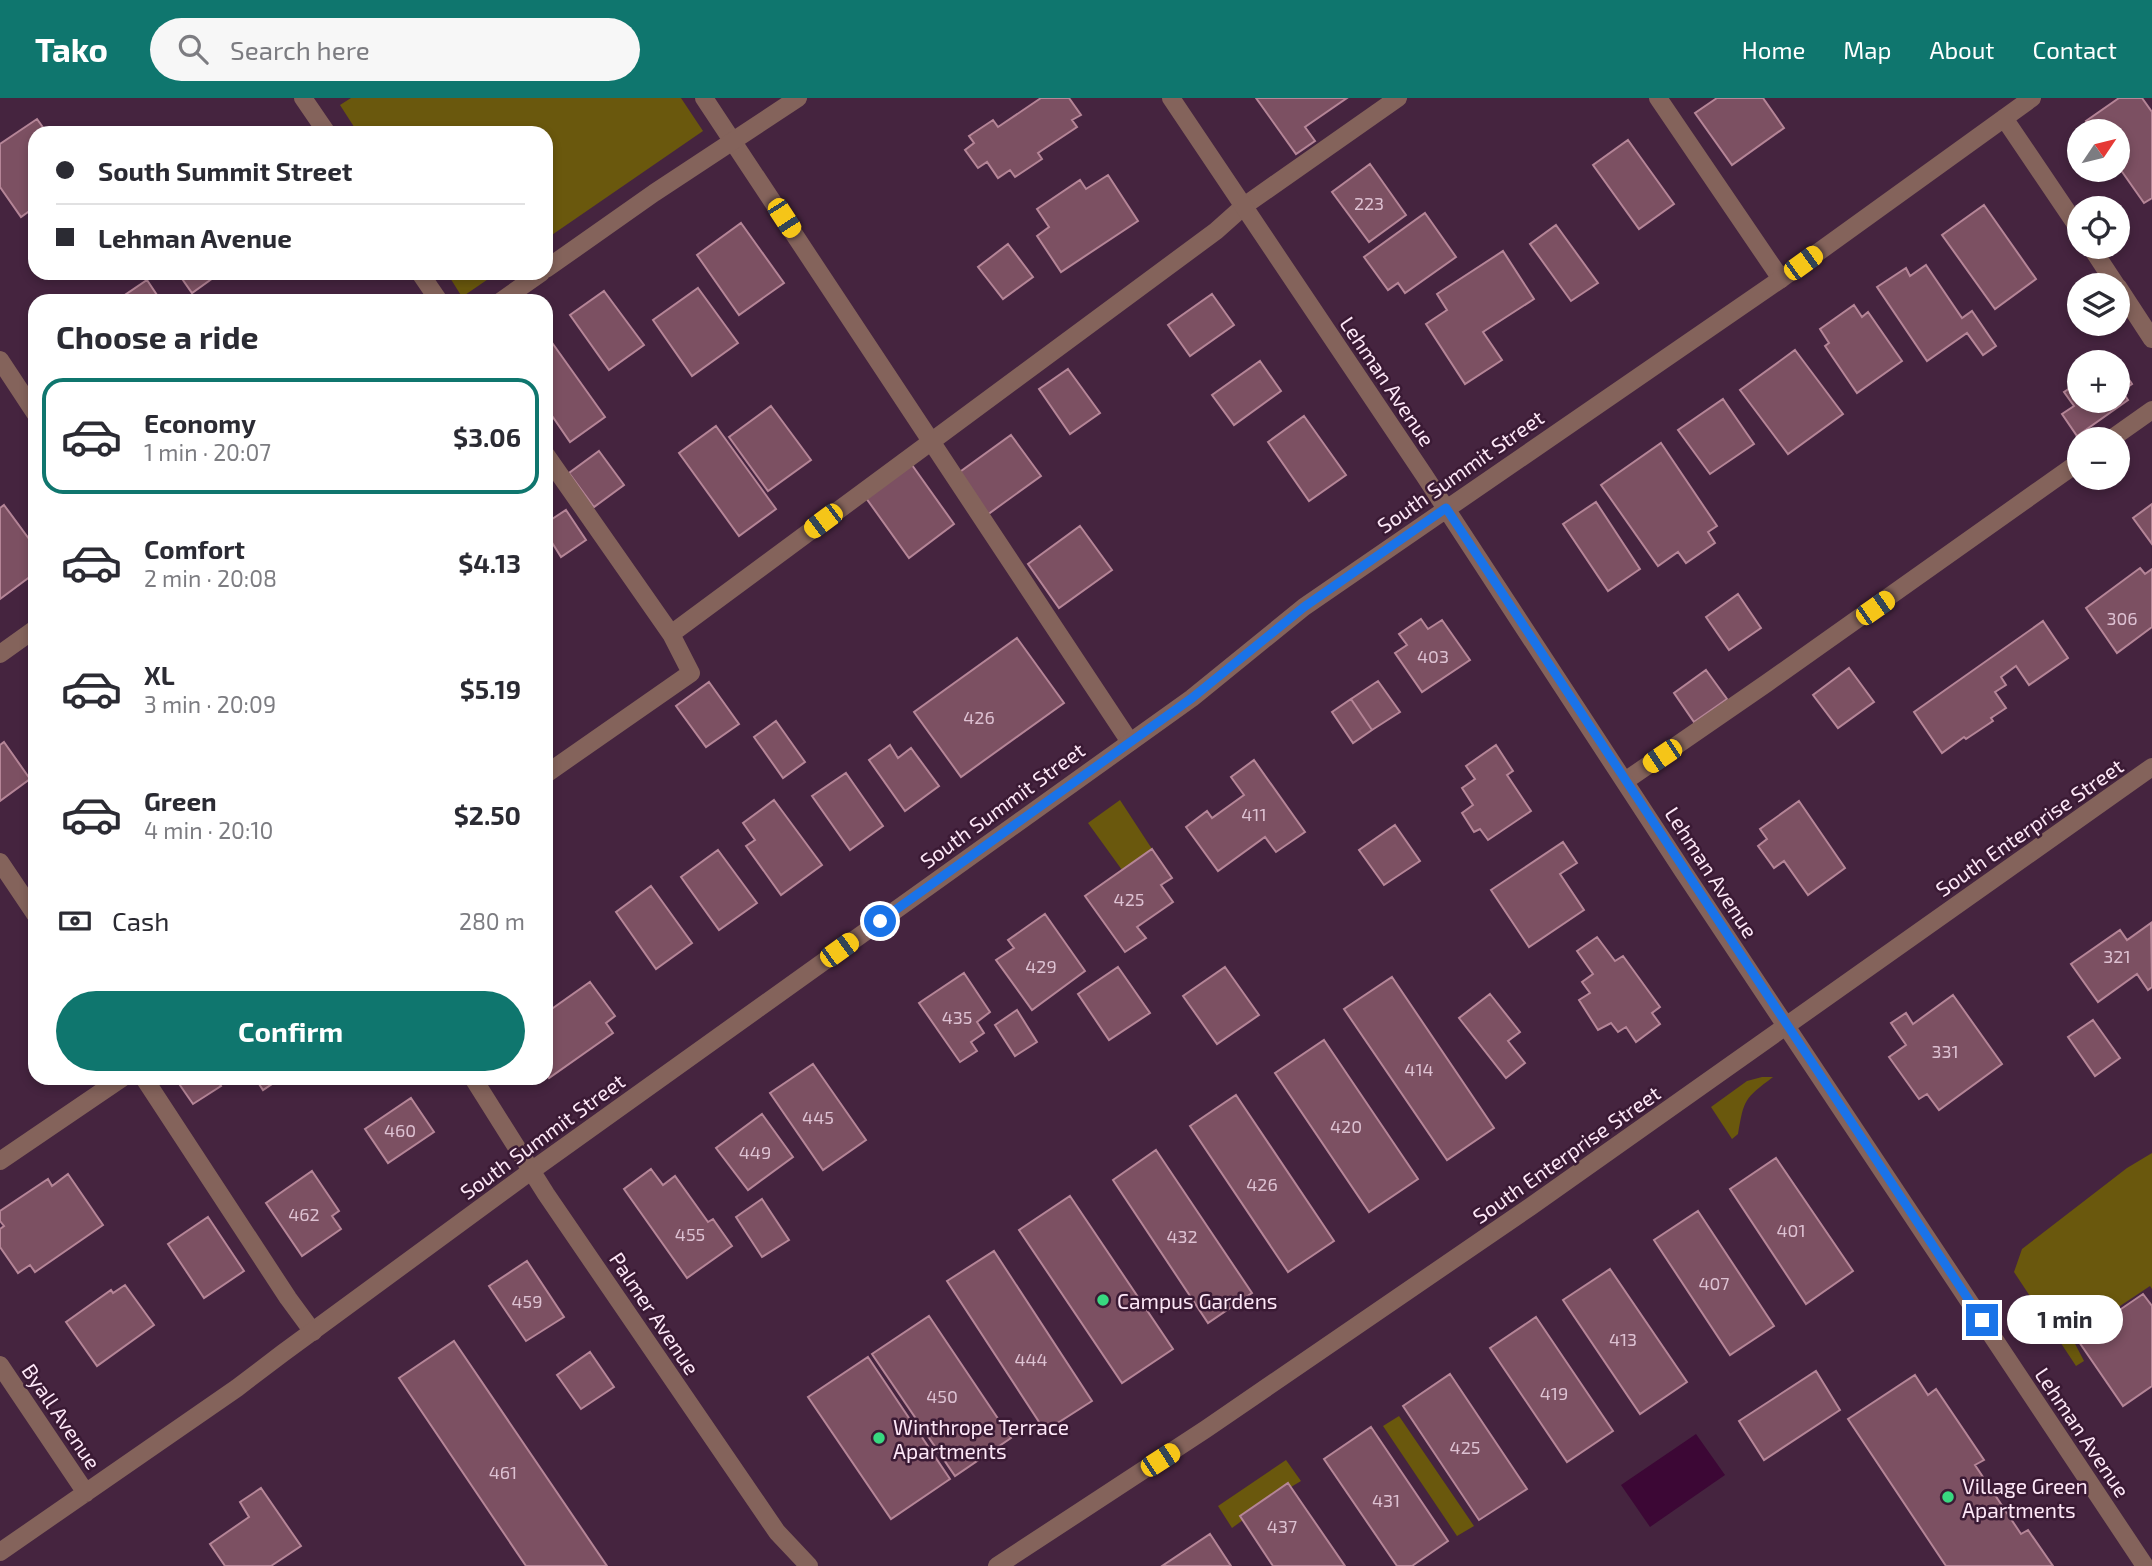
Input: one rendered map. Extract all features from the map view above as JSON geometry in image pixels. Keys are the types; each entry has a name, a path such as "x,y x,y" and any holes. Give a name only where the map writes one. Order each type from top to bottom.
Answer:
{"street":[{"path":"303,98 322,126"},
{"path":"704,98 1130,742"},
{"path":"553,264 654,193 798,98"},
{"name":"Lehman Avenue","path":"1171,98 1446,508 2145,1566"},
{"path":"671,634 1216,231 1244,206 1398,98"},
{"path":"1658,98 1781,279"},
{"name":"South Summit Street","path":"0,1552 237,1388 531,1171 1192,698 1304,607 1781,279 2032,98"},
{"path":"2004,118 2067,211"},
{"path":"511,294 531,280"},
{"path":"2130,306 2152,339"},
{"path":"0,360 28,402"},
{"path":"2128,427 2152,410"},
{"path":"553,465 671,634 691,673 553,769"},
{"path":"1625,781 2067,470"},
{"path":"0,654 28,634"},
{"name":"South Enterprise Street","path":"997,1566 1206,1429 1530,1207 2152,767"},
{"path":"0,862 28,904"},
{"path":"0,1161 111,1085"},
{"path":"149,1085 313,1332"},
{"name":"Palmer Avenue","path":"477,1085 531,1171 777,1532 809,1566"},
{"name":"Byall Avenue","path":"0,1365 86,1493"}],"shaded area":[{"path":"351,98 681,98 703,131 553,234 553,126 354,126 340,105"},
{"path":"451,280 487,280 466,294 460,294"},
{"path":"1120,800 1152,849 1122,870 1088,823"},
{"path":"1773,1077 1747,1101 1738,1134 1732,1139 1711,1107 1747,1081"},
{"path":"2152,1153 2152,1289 2150,1286 2072,1338 2084,1361 2076,1366 2014,1272 2022,1249 2127,1168"},
{"path":"1399,1416 1474,1526 1457,1536 1383,1426"},
{"path":"1696,1434 1725,1475 1650,1527 1621,1485"},
{"path":"1286,1460 1301,1481 1291,1487 1288,1484 1240,1516 1243,1520 1232,1528 1218,1506"}],"building":[{"path":"1041,98 1069,98 1081,115 1072,120 1077,127 1038,153 1042,159 1015,177 1010,170 998,178 987,162 978,168 965,150 974,143 969,136 993,120 998,127"},
{"path":"1256,98 1347,98 1305,127 1315,141 1296,154"},
{"path":"1717,98 1763,98 1784,128 1732,165 1695,113"},
{"path":"2119,98 2142,98 2152,112 2152,198 2144,203 2129,182 2130,119 2089,119"},
{"path":"37,119 42,126 28,126 28,212 21,217 0,187 0,144"},
{"path":"1628,140 1674,204 1639,229 1593,165"},
{"path":"1370,164 1406,215 1369,242 1332,192"},
{"path":"1108,175 1138,221 1061,272 1037,236 1049,227 1037,209 1080,180 1086,189"},
{"path":"1984,205 2036,279 1995,309 1942,235"},
{"path":"1425,213 1456,257 1405,293 1398,283 1388,290 1364,257"},
{"path":"741,223 784,283 739,315 697,255"},
{"path":"1556,225 1598,283 1571,301 1530,244"},
{"path":"1008,244 1033,277 1003,299 978,267"},
{"path":"1503,251 1534,299 1483,332 1502,360 1465,384 1426,324 1447,310 1437,294"},
{"path":"1926,265 1962,318 1972,311 1996,346 1983,355 1967,333 1927,361 1877,287 1906,268 1910,276"},
{"path":"147,280 156,294 126,294"},
{"path":"183,280 210,280 192,293"},
{"path":"698,288 738,343 692,376 653,320"},
{"path":"604,291 644,345 609,370 570,315"},
{"path":"1212,294 1234,325 1190,356 1168,325"},
{"path":"1854,305 1862,317 1868,312 1902,361 1857,393 1825,346 1829,343 1820,329"},
{"path":"553,344 605,417 570,442 553,417"},
{"path":"1795,350 1843,414 1788,454 1740,390"},
{"path":"1260,361 1281,391 1234,425 1212,395"},
{"path":"1068,369 1100,413 1070,434 1039,389"},
{"path":"1723,399 1754,444 1710,474 1678,430"},
{"path":"771,406 811,460 768,491 729,437"},
{"path":"2067,411 2067,413 2110,413 2090,427 2071,427 2062,414"},
{"path":"1304,416 1346,475 1309,501 1268,442"},
{"path":"716,426 776,509 739,536 679,453"},
{"path":"1011,435 1041,476 987,515 957,474"},
{"path":"1661,443 1717,526 1708,532 1715,543 1686,563 1678,552 1658,566 1601,485"},
{"path":"599,451 624,485 594,507 569,473"},
{"path":"912,465 954,524 909,558 866,498"},
{"path":"1596,502 1640,569 1608,591 1563,524"},
{"path":"2152,504 2152,544 2133,518"},
{"path":"4,505 28,538 28,578 0,599 0,508"},
{"path":"566,510 586,540 561,557 553,544 553,518"},
{"path":"1080,526 1112,570 1059,608 1028,564"},
{"path":"2140,568 2145,574 2152,569 2152,627 2117,653 2086,608"},
{"path":"1738,594 1761,628 1729,650 1706,617"},
{"path":"1421,619 1428,629 1442,620 1470,660 1422,692 1395,653 1407,645 1399,634"},
{"path":"2043,621 2068,658 2029,685 2016,666 2001,677 2006,685 1995,692 2006,708 1991,718 1993,721 1942,753 1914,712"},
{"path":"1017,638 1064,703 961,777 914,712"},
{"path":"1849,668 1874,702 1838,728 1813,695"},
{"path":"1706,670 1727,699 1694,722 1674,693"},
{"path":"1378,681 1400,712 1372,730 1351,699"},
{"path":"709,682 739,724 706,747 676,706"},
{"path":"1351,699 1372,730 1353,743 1332,712"},
{"path":"776,721 805,762 783,778 754,737"},
{"path":"4,742 28,776 28,780 0,801 0,745"},
{"path":"890,745 898,758 911,748 939,786 905,811 869,760"},
{"path":"1496,745 1513,771 1507,775 1531,811 1488,840 1480,829 1474,832 1462,813 1473,805 1462,788 1475,779 1466,766"},
{"path":"1254,760 1305,832 1276,852 1265,837 1218,871 1186,827 1207,811 1212,818 1244,795 1231,777"},
{"path":"846,773 883,826 850,850 812,796"},
{"path":"774,800 822,865 781,895 746,846 755,840 743,823"},
{"path":"1799,801 1845,868 1808,895 1784,861 1774,868 1758,846 1767,839 1760,829"},
{"path":"1395,825 1420,861 1384,885 1359,850"},
{"path":"1563,842 1577,863 1560,874 1584,910 1529,947 1491,890"},
{"path":"1152,849 1172,878 1161,885 1173,902 1137,927 1146,938 1125,952 1085,896"},
{"path":"718,850 757,903 719,930 681,877"},
{"path":"651,886 692,943 656,969 616,912"},
{"path":"1045,914 1085,971 1032,1010 996,960 1014,948 1008,940"},
{"path":"2151,923 2152,987 2148,990 2137,974 2098,1002 2071,964 2120,930 2127,940"},
{"path":"1597,937 1615,961 1623,956 1660,1007 1652,1013 1660,1024 1636,1042 1626,1027 1618,1032 1611,1023 1598,1030 1579,1000 1590,993 1582,982 1593,974 1577,951"},
{"path":"1118,967 1150,1013 1109,1040 1078,994"},
{"path":"1225,967 1259,1015 1217,1044 1183,996"},
{"path":"964,973 990,1012 977,1022 984,1033 971,1042 977,1051 960,1062 919,1003"},
{"path":"1392,977 1494,1128 1447,1160 1344,1009"},
{"path":"590,982 615,1016 606,1023 613,1033 553,1075 553,1008"},
{"path":"1490,994 1520,1032 1508,1041 1525,1063 1506,1078 1459,1018"},
{"path":"1953,995 2002,1064 1939,1110 1927,1094 1919,1099 1889,1057 1906,1045 1891,1023 1906,1013 1913,1024"},
{"path":"1017,1010 1037,1042 1015,1056 995,1025"},
{"path":"2093,1020 2120,1058 2095,1076 2068,1037"},
{"path":"1324,1040 1418,1179 1369,1212 1275,1073"},
{"path":"813,1064 866,1140 823,1170 770,1093"},
{"path":"180,1085 221,1086 193,1104"},
{"path":"1236,1095 1334,1241 1288,1272 1190,1126"},
{"path":"411,1098 434,1132 388,1163 365,1129"},
{"path":"762,1114 793,1157 748,1190 716,1148"},
{"path":"1156,1150 1252,1293 1208,1323 1113,1180"},
{"path":"1776,1158 1853,1271 1806,1304 1730,1189"},
{"path":"651,1169 663,1185 675,1176 708,1222 713,1219 732,1246 687,1278 624,1189"},
{"path":"312,1171 339,1211 332,1216 341,1229 302,1256 266,1203"},
{"path":"68,1174 103,1225 35,1272 30,1265 18,1273 0,1247 0,1229 4,1226 0,1221 0,1211 48,1179 52,1186"},
{"name":"Campus Gardens","path":"1070,1196 1173,1349 1122,1383 1019,1230"},
{"path":"762,1199 789,1240 762,1257 736,1217"},
{"path":"1698,1211 1774,1326 1730,1355 1654,1240"},
{"path":"208,1217 244,1271 204,1298 168,1244"},
{"path":"994,1251 1092,1401 1045,1431 947,1281"},
{"path":"527,1261 564,1317 526,1341 489,1286"},
{"path":"1610,1269 1687,1382 1640,1414 1563,1300"},
{"path":"125,1285 154,1325 97,1366 66,1322 111,1290 113,1293"},
{"path":"2143,1294 2152,1306 2152,1386 2123,1406 2077,1339"},
{"path":"929,1316 1011,1438 955,1476 872,1354"},
{"path":"1536,1317 1613,1431 1567,1462 1490,1348"},
{"path":"454,1341 607,1566 526,1566 399,1378"},
{"path":"590,1352 614,1387 581,1409 557,1375"},
{"name":"Winthrope Terrace Apartments","path":"868,1357 950,1479 891,1519 808,1397"},
{"path":"1816,1371 1840,1410 1764,1460 1739,1421"},
{"path":"1450,1374 1527,1489 1479,1520 1403,1406"},
{"name":"Village Green Apartments","path":"1915,1375 1928,1395 1936,1389 1984,1460 1975,1465 2021,1534 2028,1530 2053,1566 1946,1566 1848,1419"},
{"path":"1371,1427 1448,1541 1412,1566 1397,1566 1324,1459"},
{"path":"1288,1483 1345,1566 1273,1566 1240,1516"},
{"path":"261,1488 301,1546 271,1566 225,1566 210,1544 249,1517 240,1502"},
{"path":"1210,1534 1231,1566 1162,1566"}],"place":[{"name":"Campus Gardens","path":"1103,1300"},
{"name":"Winthrope Terrace Apartments","path":"879,1438"},
{"name":"Village Green Apartments","path":"1948,1497"}],"route":[{"path":"880,921 1192,698 1304,607 1446,508 1982,1320"}]}
